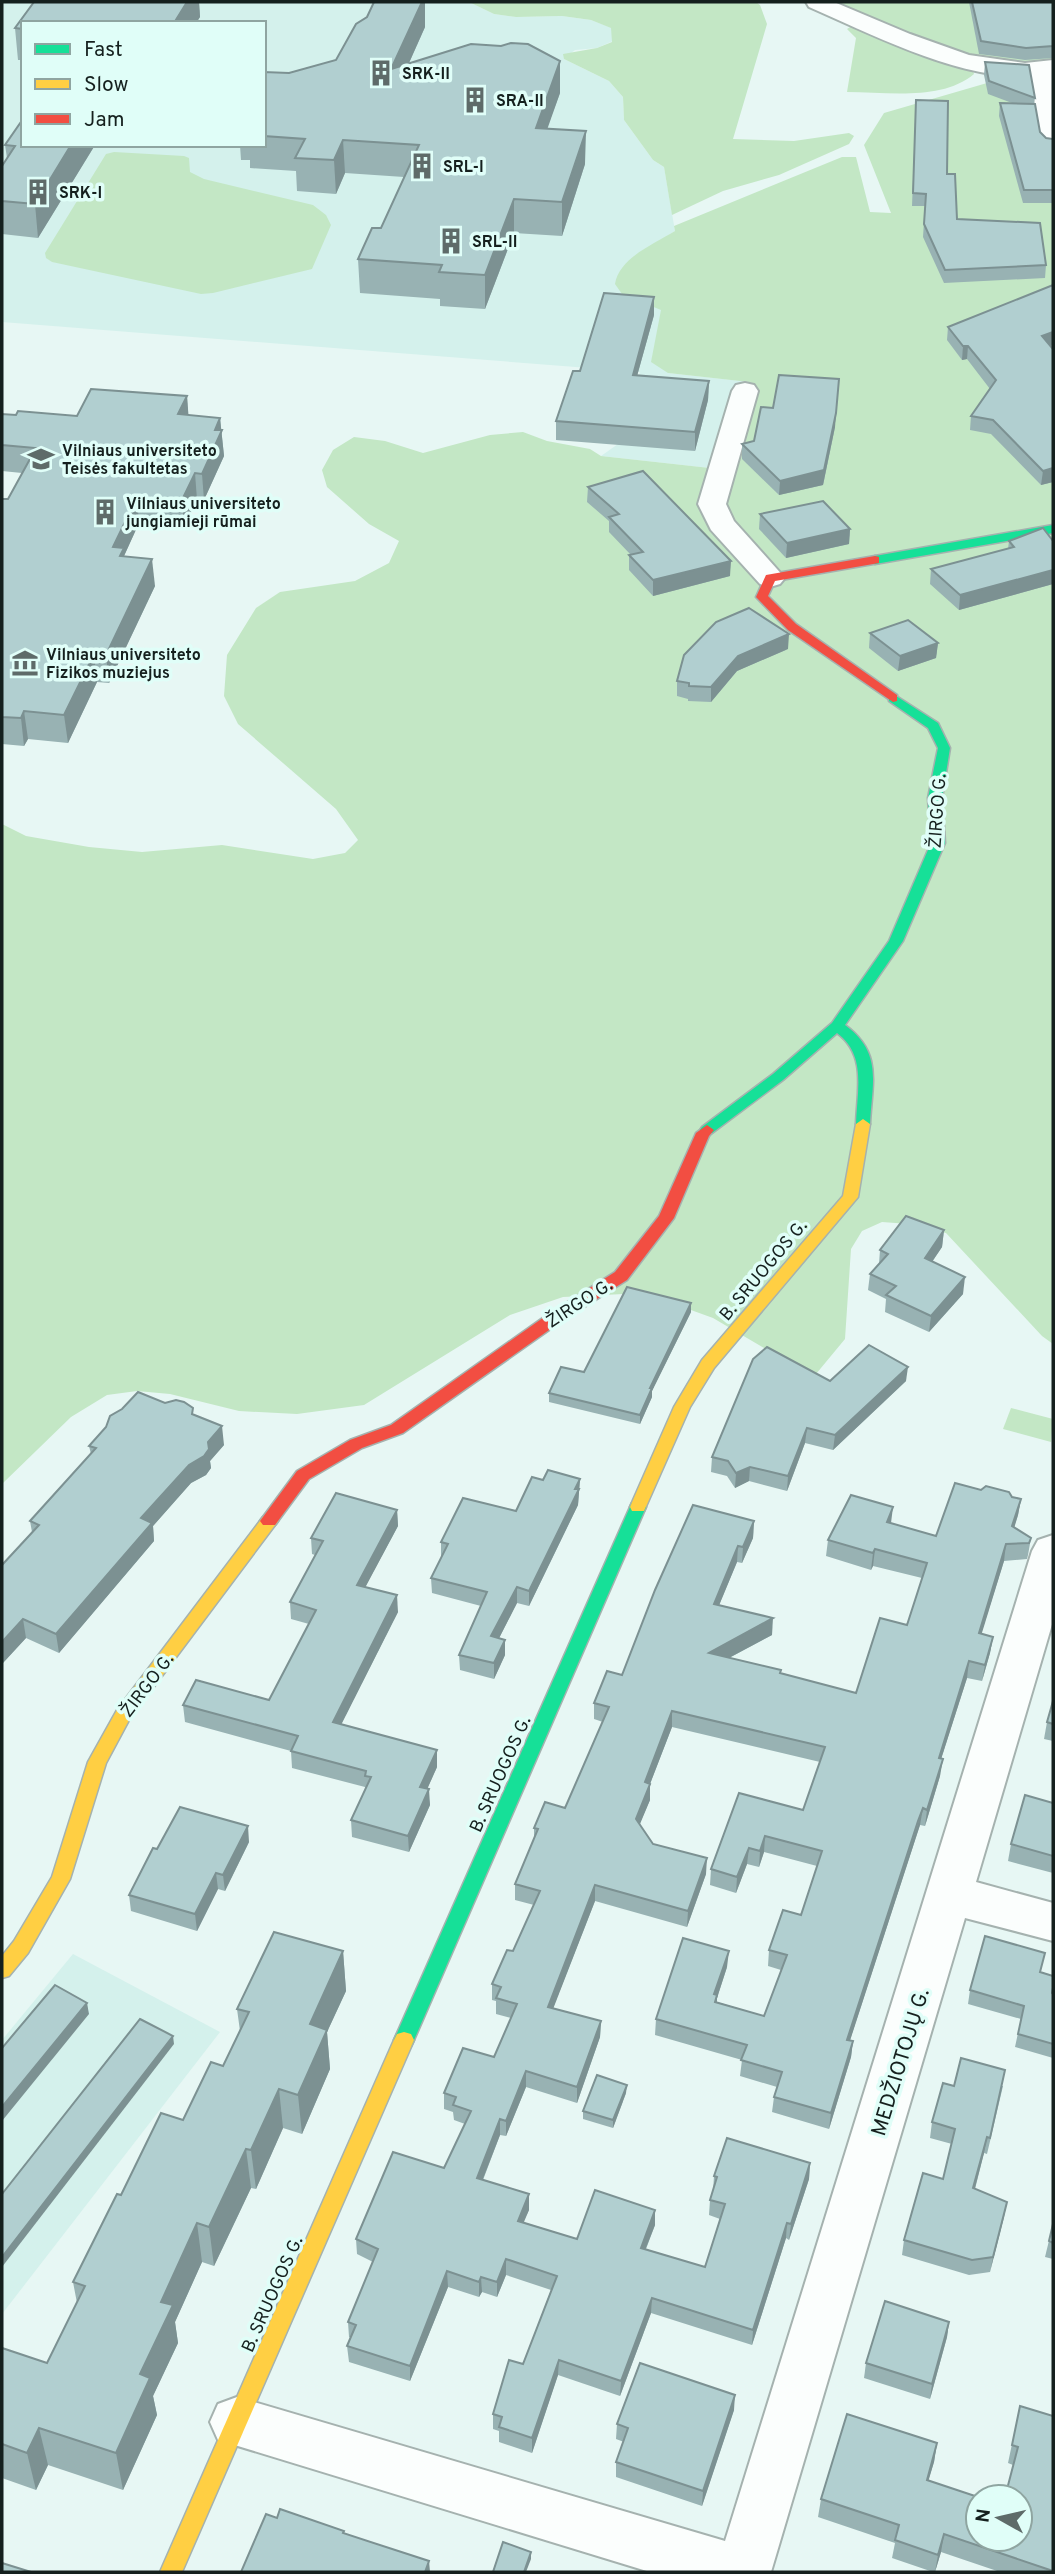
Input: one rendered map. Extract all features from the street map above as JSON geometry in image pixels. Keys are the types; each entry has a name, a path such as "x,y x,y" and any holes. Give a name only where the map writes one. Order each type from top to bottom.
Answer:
{"street":[{"path":"817,2 915,43 996,68 1047,68 1053,143"},
{"path":"745,391 712,504 721,524 770,578 1053,529"},
{"name":"ŽIRGO G.","path":"2,1970 21,1947 61,1879 97,1762 123,1715 303,1475 356,1444 397,1429 552,1318 621,1276 666,1218 703,1133 778,1077 837,1026 896,941 938,843 934,798 944,748 933,726 792,627 762,597 770,578"},
{"name":"B. SRUOGOS G.","path":"171,2572 682,1407 708,1364 850,1197 862,1140 865,1060 856,1040 837,1026"},
{"name":"MEDŽIOTOJŲ G.","path":"741,2572 951,1895 1053,1551"},
{"path":"951,1895 1053,1923"},
{"path":"237,2422 741,2572"}],"shaded area":[{"path":"2,2 469,2 494,14 516,17 562,16 591,20 612,28 613,41 597,48 575,50 564,59 609,81 623,97 624,120 653,160 664,167 675,231 632,258 662,309 668,373 750,382 728,470 601,456 618,444 640,372 2,322"},
{"path":"73,1954 220,2032 2,2314 2,2040"}],"green space":[{"path":"469,2 756,2 760,5 767,24 733,139 794,141 849,133 854,136 849,144 779,175 723,191 672,215 664,167 653,160 624,120 623,97 609,81 564,59 563,54 597,48 612,42 611,28 591,20 562,16 516,17 494,14"},
{"path":"836,2 1053,2 1053,1344 1042,1336 946,1233 909,1224 882,1222 862,1231 851,1249 845,1339 816,1374 788,1362 713,1318 644,1293 563,1297 510,1315 364,1405 297,1414 239,1411 170,1394 137,1391 107,1395 71,1417 2,1484 2,824 26,836 89,847 142,852 222,845 313,859 345,853 358,840 336,809 238,724 224,696 227,655 256,608 280,592 355,581 389,563 399,541 369,524 327,487 322,470 333,450 354,437 385,441 423,453 490,435 523,432 547,441 590,449 601,456 728,470 749,382 668,373 651,362 661,310 622,294 615,284 623,267 630,259 675,231 674,226 842,157 856,157 870,212 891,213 864,145 884,113 1021,73 917,36"},
{"path":"855,24 972,68 974,74 961,83 931,92 847,92 856,38 847,29"},
{"path":"114,152 184,156 189,158 190,172 204,179 313,205 326,215 331,225 312,269 201,294 52,262 46,258 45,253 106,154"},
{"path":"1011,1408 1053,1419 1051,1442 1003,1429"}],"building":[{"path":"34,2 187,2 175,21 21,21 21,29 15,28"},
{"path":"374,2 422,2 391,69 471,44 528,44 560,61 536,128 586,131 562,202 514,199 485,275 439,272 442,265 358,259 372,228 381,228 419,145 343,140 334,160 295,158 305,139 266,136 266,72 289,73 336,60 356,24 367,17"},
{"path":"972,2 1053,2 1053,46 1026,48 981,41"},
{"path":"985,62 1029,65 1035,98 989,81"},
{"path":"916,100 948,101 947,174 955,174 957,219 1040,223 1046,265 945,270 924,224 926,194 913,193"},
{"path":"1000,103 1035,104 1040,132 1046,138 1053,139 1053,190 1024,190"},
{"path":"21,122 21,147 70,147 35,204 2,201 2,166 15,146 5,145"},
{"path":"1053,285 1053,332 1042,336 1053,349 1053,468 1043,471 993,420 971,416 996,380 948,327"},
{"path":"604,293 654,297 633,375 709,381 695,432 556,421 573,371 580,371"},
{"path":"779,375 839,379 836,413 824,470 780,481 742,444 754,441 761,407 773,408"},
{"path":"91,389 187,396 178,414 220,418 215,430 222,430 202,474 195,473 182,500 137,497 113,547 124,548 120,556 152,559 106,655 94,654 64,715 24,711 21,718 2,717 2,499 8,499 36,448 2,445 2,414 16,415 18,411 77,416"},
{"path":"643,471 731,561 653,580 629,555 643,552 609,517 619,514 588,487"},
{"path":"823,501 850,529 787,543 760,514"},
{"path":"1043,528 1053,541 1053,570 960,595 931,569 1014,547 1009,541"},
{"path":"749,608 789,634 738,656 711,687 689,686 689,683 677,681 684,655 716,622"},
{"path":"908,620 938,643 900,656 870,633"},
{"path":"906,1216 944,1230 925,1258 965,1277 931,1316 886,1295 896,1286 870,1274 888,1254 880,1250"},
{"path":"627,1287 691,1303 640,1415 549,1393 561,1367 584,1372"},
{"path":"869,1345 908,1367 835,1435 807,1428 788,1476 750,1467 736,1473 728,1461 712,1457 753,1359 767,1347 830,1381"},
{"path":"138,1392 165,1403 176,1400 184,1402 193,1408 192,1414 222,1426 208,1442 209,1449 204,1456 189,1465 141,1518 152,1523 56,1634 23,1619 2,1642 2,1565 39,1525 30,1521 96,1448 89,1446 106,1427 110,1416 122,1409"},
{"path":"548,1470 580,1479 575,1489 579,1489 529,1591 517,1587 491,1636 505,1640 494,1663 459,1655 487,1592 431,1578 448,1544 441,1542 463,1498 516,1511 532,1477 543,1480"},
{"path":"955,1483 981,1490 986,1486 1009,1492 1012,1497 1021,1499 1012,1526 1031,1538 1029,1543 1006,1544 979,1633 993,1637 985,1665 969,1661 939,1758 943,1759 927,1810 923,1808 918,1821 847,2040 853,2041 831,2113 774,2097 782,2072 741,2060 747,2045 656,2019 683,1938 729,1951 714,1994 717,1995 715,2002 764,2016 787,1955 769,1950 783,1910 801,1915 822,1851 765,1836 760,1851 749,1848 737,1877 711,1869 739,1793 803,1810 825,1747 672,1711 645,1782 650,1784 636,1819 653,1844 707,1858 688,1911 595,1885 548,2007 601,2021 577,2087 526,2071 506,2121 500,2119 477,2178 529,2194 518,2221 577,2239 595,2190 655,2210 641,2248 705,2267 725,2204 710,2200 717,2177 714,2176 727,2138 810,2163 791,2224 787,2223 753,2330 652,2298 621,2381 559,2360 532,2438 499,2427 502,2417 493,2414 509,2360 523,2364 557,2276 506,2259 497,2282 481,2277 479,2282 447,2271 410,2366 347,2346 356,2325 348,2322 378,2249 356,2239 393,2152 444,2168 471,2111 453,2105 456,2097 444,2093 463,2048 494,2057 517,2004 496,1998 501,1987 492,1984 507,1950 513,1951 540,1891 515,1884 538,1829 534,1828 545,1802 565,1808 609,1707 594,1703 607,1671 622,1675 655,1590 693,1505 754,1521 743,1547 738,1546 714,1604 773,1618 709,1653 781,1670 780,1673 856,1693 880,1618 907,1625 927,1563 875,1549 873,1553 828,1540 851,1495 893,1507 887,1522 936,1536"},
{"path":"336,1493 397,1510 357,1585 397,1595 333,1722 437,1750 420,1787 429,1789 408,1836 351,1820 371,1777 365,1776 366,1771 291,1751 298,1736 183,1705 196,1680 269,1700 316,1610 290,1602 323,1541 311,1538"},
{"path":"1053,1701 1053,1724 1047,1722"},
{"path":"1025,1795 1053,1803 1053,1856 1011,1844"},
{"path":"180,1807 248,1826 223,1875 216,1873 195,1914 129,1895 153,1848 157,1849"},
{"path":"274,1932 343,1951 310,2024 327,2030 298,2095 279,2089 251,2150 246,2149 209,2227 197,2223 161,2302 173,2305 140,2374 150,2378 116,2453 39,2428 27,2453 2,2444 2,2348 47,2363 85,2286 73,2282 117,2194 121,2195 161,2113 183,2120 211,2062 223,2066 249,2012 237,2009"},
{"path":"985,1936 1045,1953 1040,1972 1053,1976 1053,2044 1018,2034 1024,2006 970,1990"},
{"path":"55,1985 87,2003 2,2107 2,2048"},
{"path":"140,2019 173,2036 2,2257 2,2194"},
{"path":"961,2058 1005,2070 990,2138 987,2137 973,2188 1007,2202 993,2257 972,2260 904,2240 923,2173 943,2179 955,2129 932,2122 943,2083 954,2086"},
{"path":"597,2075 627,2085 613,2120 583,2111"},
{"path":"1053,2224 1053,2243 1049,2241"},
{"path":"885,2301 949,2322 932,2384 866,2363"},
{"path":"640,2363 735,2395 703,2491 616,2462 628,2428 617,2424"},
{"path":"1020,2406 1053,2416 1053,2571 1000,2553 1034,2553 1034,2483 1009,2483 1018,2447 1012,2445"},
{"path":"847,2414 937,2443 927,2480 964,2492 964,2541 944,2534 938,2555 895,2540 899,2525 821,2499"},
{"path":"280,2509 429,2561 425,2572 241,2572 266,2514 277,2518"},
{"path":"503,2542 531,2552 524,2572 493,2572"},
{"path":"2,2563 31,2572 2,2572"}],"traffic: fast":[{"path":"875,560 1053,529"},
{"path":"707,1130 778,1077 837,1026 896,941 938,843 935,798 944,748 933,726 893,698"},
{"path":"837,1026 856,1040 865,1060 863,1124"},
{"path":"404,2040 638,1507"}],"traffic: slow":[{"path":"638,1507 682,1407 708,1364 850,1197 863,1124"},
{"path":"2,1970 21,1947 61,1879 97,1762 123,1715 269,1521"},
{"path":"171,2572 404,2040"}],"traffic: jam":[{"path":"875,560 770,578 762,597 792,627 893,698"},
{"path":"269,1521 303,1475 356,1444 397,1429 553,1319 621,1276 666,1218 703,1133 707,1130"}],"place":[{"name":"SRK-II","path":"381,73"},
{"name":"SRA-II","path":"475,100"},
{"name":"SRL-I","path":"422,166"},
{"name":"SRK-I","path":"38,192"},
{"name":"SRL-II","path":"451,241"},
{"name":"Vilniaus universiteto Teisės fakultetas","path":"41,459"},
{"name":"Vilniaus universiteto jungiamieji rūmai","path":"105,512"},
{"name":"Vilniaus universiteto Fizikos muziejus","path":"25,663"}]}
